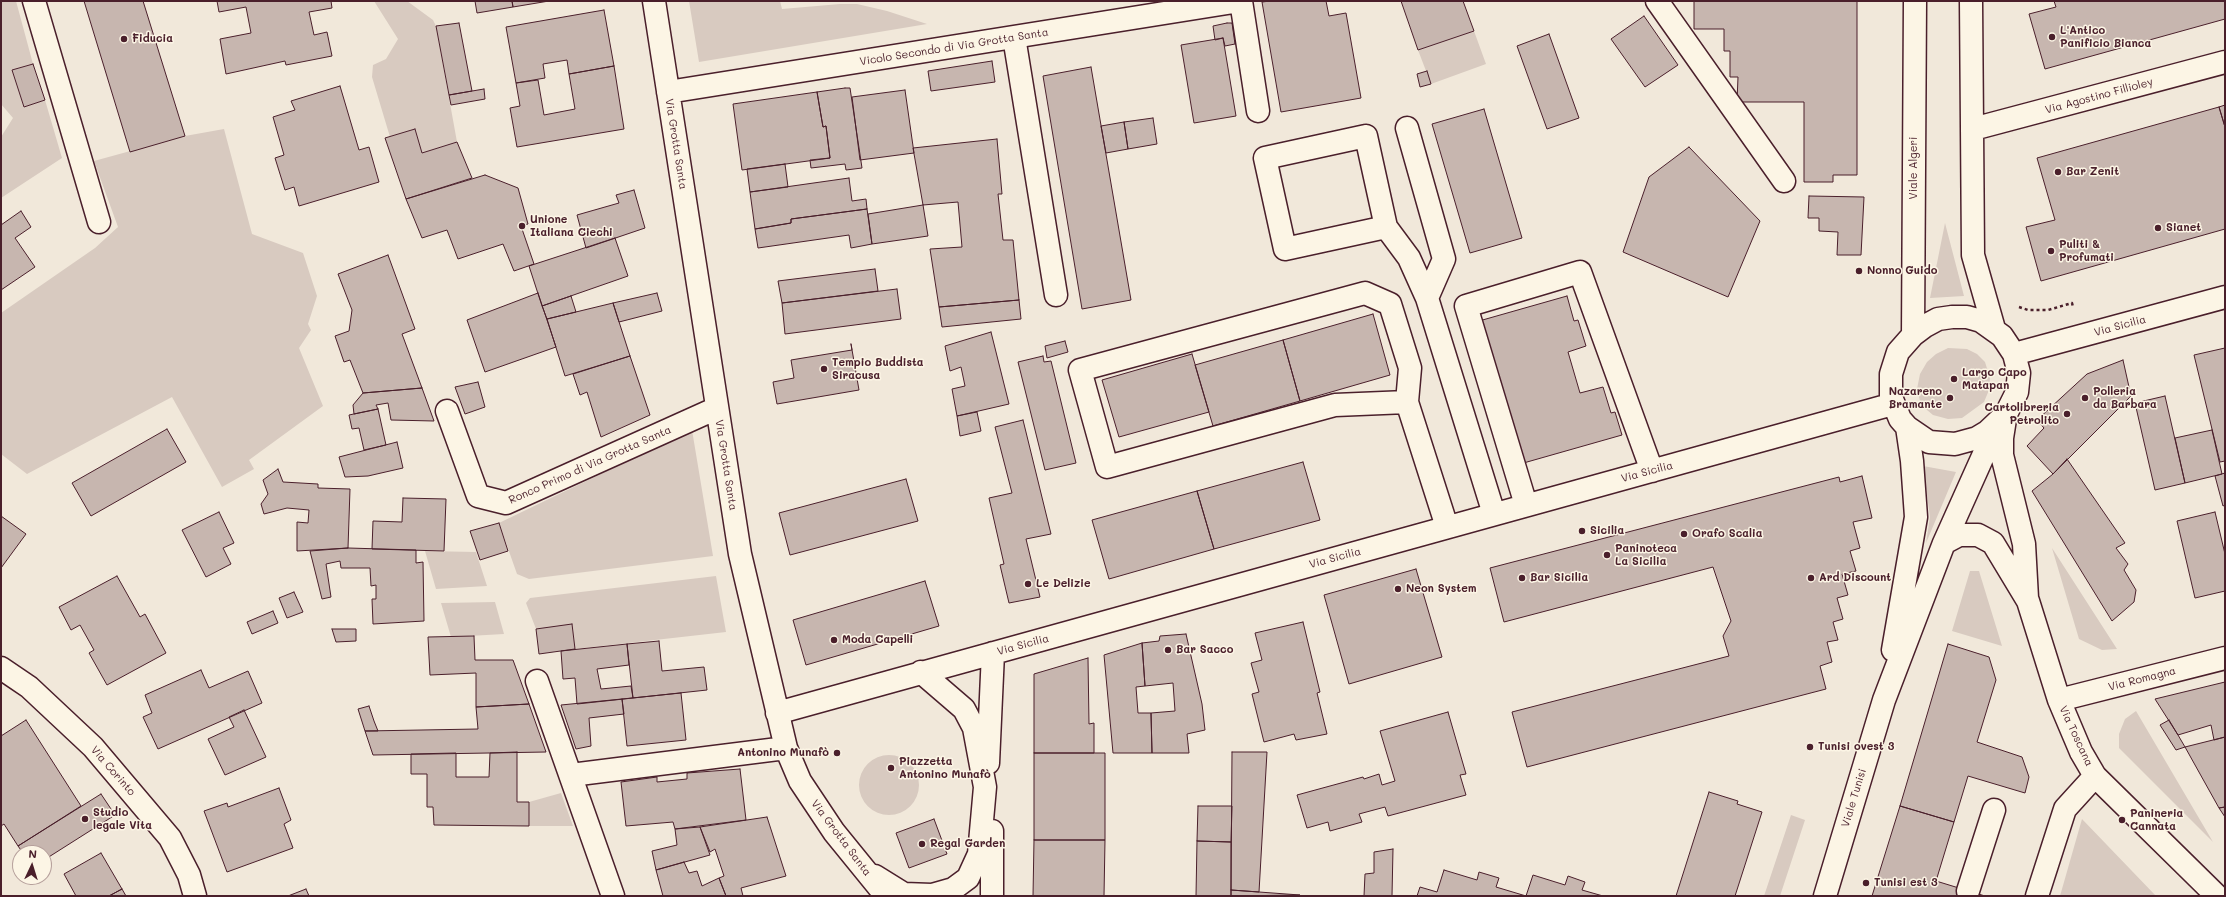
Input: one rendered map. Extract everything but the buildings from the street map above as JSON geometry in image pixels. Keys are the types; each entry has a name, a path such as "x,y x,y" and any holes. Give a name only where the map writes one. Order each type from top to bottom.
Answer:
{"street":[{"path":"34,1 99,222"},
{"name":"Via Grotta Santa","path":"654,1 740,554 786,748 800,781 834,832 886,896"},
{"name":"Vicolo Secondo di Via Grotta Santa","path":"668,92 1240,1 1258,111"},
{"path":"1657,1 1784,181"},
{"name":"Viale Algeri","path":"1913,335 1915,1"},
{"path":"1971,1 1973,255 1994,329"},
{"path":"1014,37 1056,295"},
{"name":"Via Agostino Fillioley","path":"1973,129 2225,62"},
{"path":"1407,128 1444,259 1427,298"},
{"path":"1386,227 1285,249 1265,158 1366,136 1386,227 1409,258 1427,298 1494,514"},
{"path":"1526,505 1466,306 1580,272 1652,471"},
{"path":"1408,402 1335,405 1107,467 1080,370 1365,293 1390,304 1410,368 1408,402 1447,527"},
{"name":"Via Sicilia","path":"2014,354 2225,297"},
{"path":"1967,317 1981,321 2002,336 2014,354 2019,373 2017,392 2001,420 1944,543 1884,700 1916,516 1912,461 1907,427 1893,404 1890,386 1894,363 1898,352 1913,335 1924,326 1938,319 1967,317"},
{"name":"Via Sicilia","path":"777,713 1893,404"},
{"name":"Ronco Primo di Via Grotta Santa","path":"447,412 478,496 506,503 717,408"},
{"path":"1907,427 1928,442 1955,444 1977,438 2001,420"},
{"path":"2001,420 2002,455 2024,544 2028,601"},
{"path":"1944,543 1959,535 1978,535 1993,543 2028,601"},
{"name":"Via Toscana","path":"2028,601 2059,700 2081,752 2096,776 2217,896"},
{"path":"864,868 904,894 932,895 953,889 968,878 979,854 985,787 990,755 993,653"},
{"name":"Via Romagna","path":"2059,700 2225,658"},
{"name":"Via Corinto","path":"1,668 29,687 93,747 170,838 189,875 195,896"},
{"path":"921,672 964,709 974,728 993,836 992,896"},
{"path":"537,681 572,775 613,896"},
{"name":"Viale Tunisi","path":"1825,896 1884,700"},
{"path":"572,775 786,748"},
{"path":"2037,896 2065,809 2096,776"},
{"path":"1968,891 1994,810"}],"path":[{"path":"2016,305 2028,310 2048,310 2072,303 2082,336"}],"shaded area":[{"path":"1,1 16,1 33,64 12,70 24,107 45,100 62,158 1,198 1,137 13,118 1,104"},
{"path":"374,1 407,1 433,20 436,26 457,142 422,153 415,129 390,137 372,77 373,65 386,59 398,39"},
{"path":"689,1 780,1 782,9 857,4 887,11 927,24 699,62"},
{"path":"1474,31 1486,64 1431,84 1418,50"},
{"path":"224,129 252,234 303,253 317,296 308,324 311,330 299,348 323,406 249,460 254,469 222,487 172,397 27,474 1,454 1,313 95,248 118,227 94,161 185,136"},
{"path":"1945,223 1964,296 1930,298"},
{"path":"1948,348 1967,349 1977,354 1985,362 1990,378 1989,390 1984,402 1962,418 1948,419 1933,415 1921,405 1917,389 1920,374 1927,362 1936,354"},
{"path":"692,430 713,556 529,579 517,574 499,523"},
{"path":"1923,466 1956,472 1926,543 1930,517"},
{"path":"2052,548 2117,649 2102,650 2079,639"},
{"path":"425,551 476,552 487,586 436,589"},
{"path":"1970,571 1979,571 2002,646 1952,631"},
{"path":"716,576 726,632 575,649 572,625 536,629 526,603 530,598"},
{"path":"495,602 504,634 451,637 441,603"},
{"path":"2136,711 2213,842 2119,748 2119,734 2125,719"},
{"path":"889,755 906,760 914,768 919,785 914,802 906,810 889,815 872,810 864,802 859,785 864,768 872,760"},
{"path":"561,793 573,826 529,826 529,802"},
{"path":"1791,815 1805,820 1780,896 1764,896"},
{"path":"2082,819 2156,896 2060,896"}],"place":[{"name":"L'Antico Panificio Bianca","path":"2052,37"},
{"name":"Fiducia","path":"124,39"},
{"name":"Bar Zenit","path":"2058,172"},
{"name":"Unione Italiana Ciechi","path":"522,226"},
{"name":"Sianet","path":"2158,228"},
{"name":"Puliti & Profumati","path":"2051,251"},
{"name":"Nonno Guido","path":"1859,271"},
{"name":"Tempio Buddista Siracusa","path":"824,369"},
{"name":"Largo Capo Matapan","path":"1954,379"},
{"name":"Nazareno Bramante","path":"1950,398"},
{"name":"Polleria da Barbara","path":"2085,398"},
{"name":"Cartolibreria Petrolito","path":"2067,414"},
{"name":"Sicilia","path":"1582,531"},
{"name":"Orafo Scalia","path":"1684,534"},
{"name":"Paninoteca La Sicilia","path":"1607,555"},
{"name":"Bar Sicilia","path":"1522,578"},
{"name":"Ard Discount","path":"1811,578"},
{"name":"Le Delizie","path":"1028,584"},
{"name":"Neon System","path":"1398,589"},
{"name":"Moda Capelli","path":"834,640"},
{"name":"Bar Sacco","path":"1168,650"},
{"name":"Tunisi ovest 3","path":"1810,747"},
{"name":"Antonino Munafò","path":"837,753"},
{"name":"Piazzetta Antonino Munafò","path":"891,768"},
{"name":"Studio legale Vita","path":"85,819"},
{"name":"Panineria Cannata","path":"2122,820"},
{"name":"Regal Garden","path":"922,844"},
{"name":"Tunisi est 3","path":"1866,883"}]}
